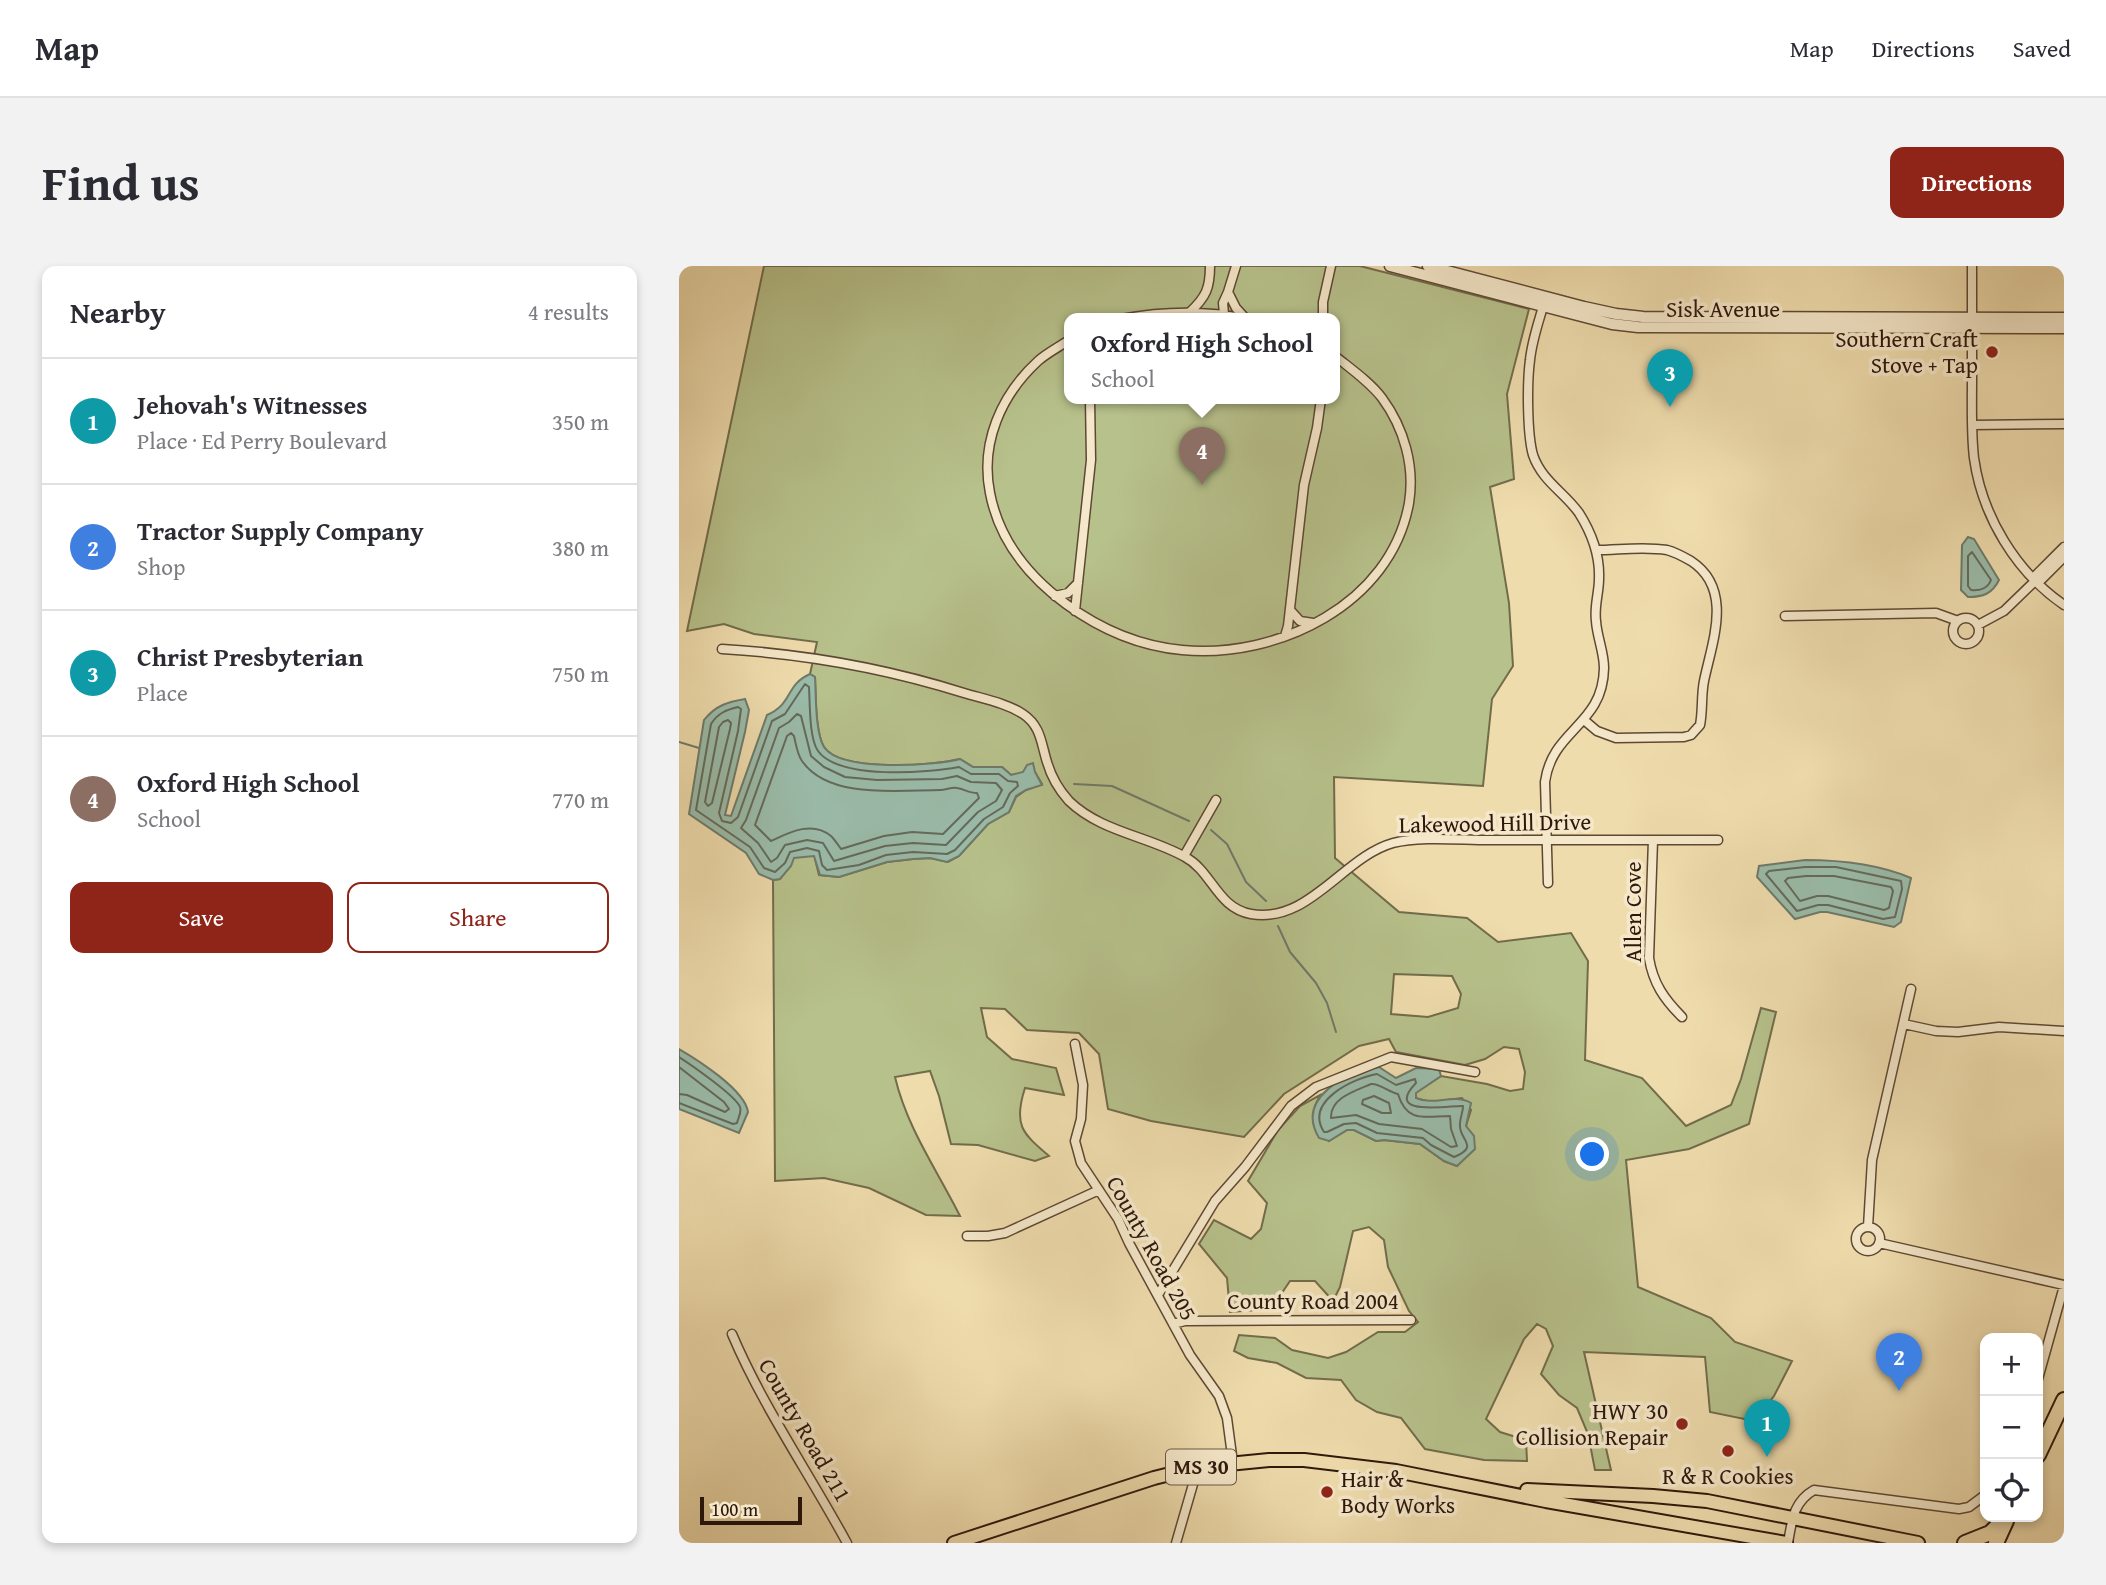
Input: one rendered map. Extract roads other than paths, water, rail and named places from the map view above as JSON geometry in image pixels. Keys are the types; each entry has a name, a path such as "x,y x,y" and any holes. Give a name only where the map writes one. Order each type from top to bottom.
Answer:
{"highway":[{"path":"2043,1444 2064,1400"},
{"path":"1965,1543 1990,1533 2002,1522"},
{"path":"1996,1543 2006,1522"}],"main road":[{"name":"MS 30","path":"954,1543 1154,1478 1198,1467 1304,1460 1396,1471 1546,1501 1787,1543"},
{"name":"MS 30","path":"1457,1483 1538,1492 1628,1495 1707,1502 1918,1543"},
{"path":"1626,1513 1628,1495"}],"street":[{"path":"1180,313 1210,313 1210,266"},
{"path":"1224,313 1223,303 1236,266"},
{"path":"1323,313 1322,302 1331,266"},
{"name":"Sisk Avenue","path":"1390,266 1411,268 1544,301 1643,317 2064,318"},
{"name":"Sisk Avenue","path":"1428,266 1612,324 1649,328 2064,328"},
{"path":"1972,266 1972,425 1974,457 1986,504 2006,545 2035,580 2064,604"},
{"path":"1190,312 1205,298 1210,284"},
{"path":"1228,292 1241,313"},
{"path":"1544,301 1530,360 1530,444 1540,471 1579,513 1596,550 1599,580 1596,622 1604,664 1599,699 1584,720 1560,743 1546,769 1548,883"},
{"path":"1064,343 1040,359 1021,379 1007,398 991,438 988,483 998,525 1031,574 1075,611 1129,639 1183,650 1238,648 1285,636 1315,622 1357,595 1375,577 1399,539 1410,494 1410,468 1405,439 1382,398 1340,360"},
{"path":"1075,611 1091,460 1090,404"},
{"path":"1285,636 1304,485 1320,404"},
{"path":"1972,425 2064,424"},
{"path":"1978,625 2004,611 2064,547"},
{"path":"1584,720 1597,732 1616,738 1684,737 1697,730 1702,716 1703,684 1718,611 1714,589 1706,575 1689,559 1667,550 1596,550"},
{"path":"2035,580 2064,557"},
{"path":"1055,596 1068,593 1079,582"},
{"path":"1290,610 1300,621 1315,622"},
{"path":"1785,616 1936,613 1958,621 1971,619 1978,625 1978,637 1972,643 1957,641 1953,634 1958,621"},
{"name":"Lakewood Hill Drive","path":"722,649 776,652 877,669 913,677 1011,707 1036,727 1042,738 1051,773 1069,801 1108,826 1184,856 1196,865 1211,886 1234,909 1250,914 1267,915 1299,905 1376,849 1395,842 1718,841"},
{"path":"1184,856 1216,800"},
{"name":"Allen Cove","path":"1653,841 1649,958 1660,992 1682,1017"},
{"path":"1868,1227 1872,1160 1911,989"},
{"path":"1904,1024 1936,1031 1958,1032 1999,1027 2064,1031"},
{"name":"County Road 205","path":"1075,1044 1083,1085 1083,1104 1075,1140 1081,1163 1118,1219 1190,1355 1224,1408 1233,1463"},
{"path":"1158,1294 1215,1201 1245,1167 1291,1106 1316,1087 1391,1058 1475,1072"},
{"path":"967,1236 1005,1233 1099,1190"},
{"path":"1868,1227 1878,1232 1879,1243 1870,1251 1858,1247 1856,1235 1861,1229 1868,1227"},
{"path":"1879,1243 2064,1285 2043,1361"},
{"name":"County Road 2004","path":"1173,1324 1185,1321 1411,1320"},
{"name":"County Road 211","path":"732,1334 754,1384 806,1468 847,1543"},
{"path":"1176,1543 1194,1489 1198,1467"},
{"path":"1787,1543 1795,1507 1805,1495 1814,1490 1959,1509 1969,1507 1980,1499"}],"water":[{"path":"1968,537 1974,539 1999,580 1987,594 1968,597 1961,590 1962,545"},
{"path":"810,674 815,677 817,723 821,741 833,755 867,764 888,765 930,764 960,759 973,767 1002,767 1011,775 1023,772 1027,765 1033,763 1042,785 1016,796 1009,812 988,824 959,856 947,862 930,858 887,862 839,877 820,875 814,856 794,858 780,879 773,880 759,874 746,853 689,814 704,720 723,705 745,699 749,710 725,815 731,816 767,715 781,705 802,678"},
{"path":"1805,860 1859,864 1911,878 1901,922 1894,927 1827,912 1795,919 1757,877 1759,866"},
{"path":"679,1049 720,1076 739,1094 748,1112 739,1133 679,1109"},
{"path":"1379,1067 1396,1078 1416,1068 1439,1069 1441,1076 1416,1093 1416,1098 1430,1101 1458,1099 1471,1103 1466,1126 1474,1136 1475,1149 1457,1166 1444,1161 1420,1144 1376,1141 1354,1130 1347,1130 1329,1141 1319,1138 1313,1124 1319,1099 1339,1081"}],"waterway":[{"path":"679,742 699,748"},
{"path":"1074,784 1112,786 1189,821"},
{"path":"1211,830 1227,844 1246,882 1266,901"},
{"path":"1278,926 1290,952 1316,983 1327,1003 1336,1032"}],"place":[{"name":"Southern Craft Stove + Tap","path":"1992,352"},
{"name":"Christ Presbyterian","path":"1670,407"},
{"name":"Oxford High School","path":"1202,485"},
{"name":"Tractor Supply Company","path":"1899,1391"},
{"name":"HWY 30 Collision Repair","path":"1682,1424"},
{"name":"R & R Cookies","path":"1728,1451"},
{"name":"Jehovah's Witnesses","path":"1767,1457"},
{"name":"Hair & Body Works","path":"1327,1492"}]}
